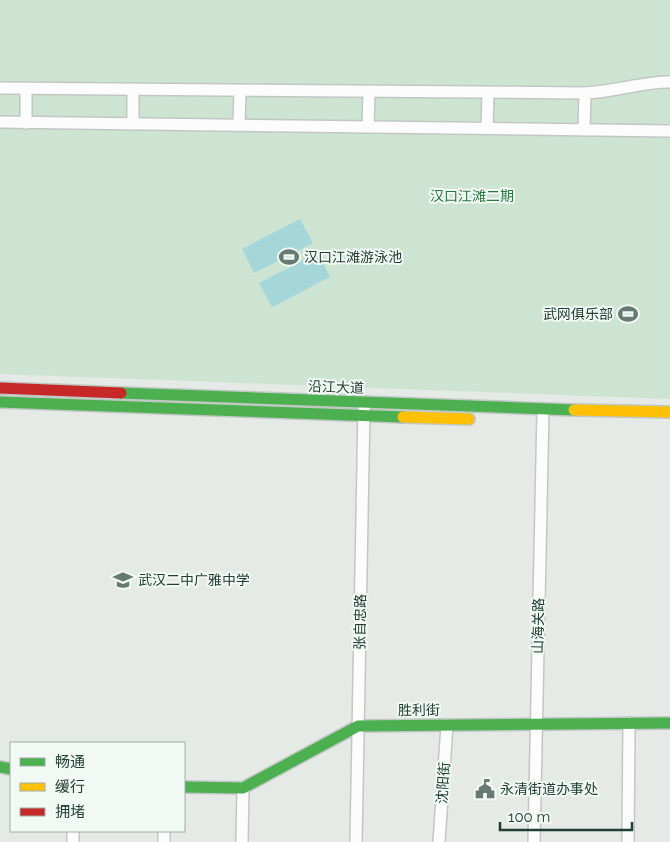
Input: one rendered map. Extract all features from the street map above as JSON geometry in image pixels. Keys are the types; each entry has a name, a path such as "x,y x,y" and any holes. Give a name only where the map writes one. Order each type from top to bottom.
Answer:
{"main road":[{"name":"沿江大道","path":"0,388 364,403 539,417 670,423"},
{"name":"沿江大道","path":"0,402 484,419"},
{"name":"沿江大道","path":"539,417 670,412"},
{"name":"胜利街","path":"243,788 358,726 670,722"},
{"path":"185,786 243,788"}],"street":[{"path":"0,88 488,94 605,92 648,82 670,82"},
{"path":"26,88 26,123"},
{"path":"133,124 134,89"},
{"path":"239,125 240,91"},
{"path":"368,127 369,92"},
{"path":"584,130 585,93"},
{"path":"487,128 488,94"},
{"path":"0,122 670,131"},
{"name":"张自忠路","path":"356,842 364,403"},
{"name":"山海关路","path":"534,842 539,417"},
{"path":"628,842 629,723"},
{"name":"沈阳街","path":"439,842 447,725"},
{"path":"242,842 243,788"}],"green space":[{"name":"汉口江滩二期","path":"0,0 670,0 670,399 0,374"}],"water":[{"path":"300,219 313,243 254,273 242,249"},
{"path":"318,253 330,277 272,307 259,283"}],"traffic: fast":[{"path":"121,393 574,410"},
{"path":"0,402 403,417"},
{"path":"185,787 243,788 358,726 670,723"},
{"path":"0,767 10,769"}],"traffic: slow":[{"path":"574,410 670,412"},
{"path":"403,417 469,419"}],"traffic: jam":[{"path":"0,388 121,393"}],"place":[{"name":"汉口江滩游泳池","path":"289,257"},
{"name":"武网俱乐部","path":"628,314"},
{"name":"武汉二中广雅中学","path":"123,580"},
{"name":"永清街道办事处","path":"485,789"}]}
